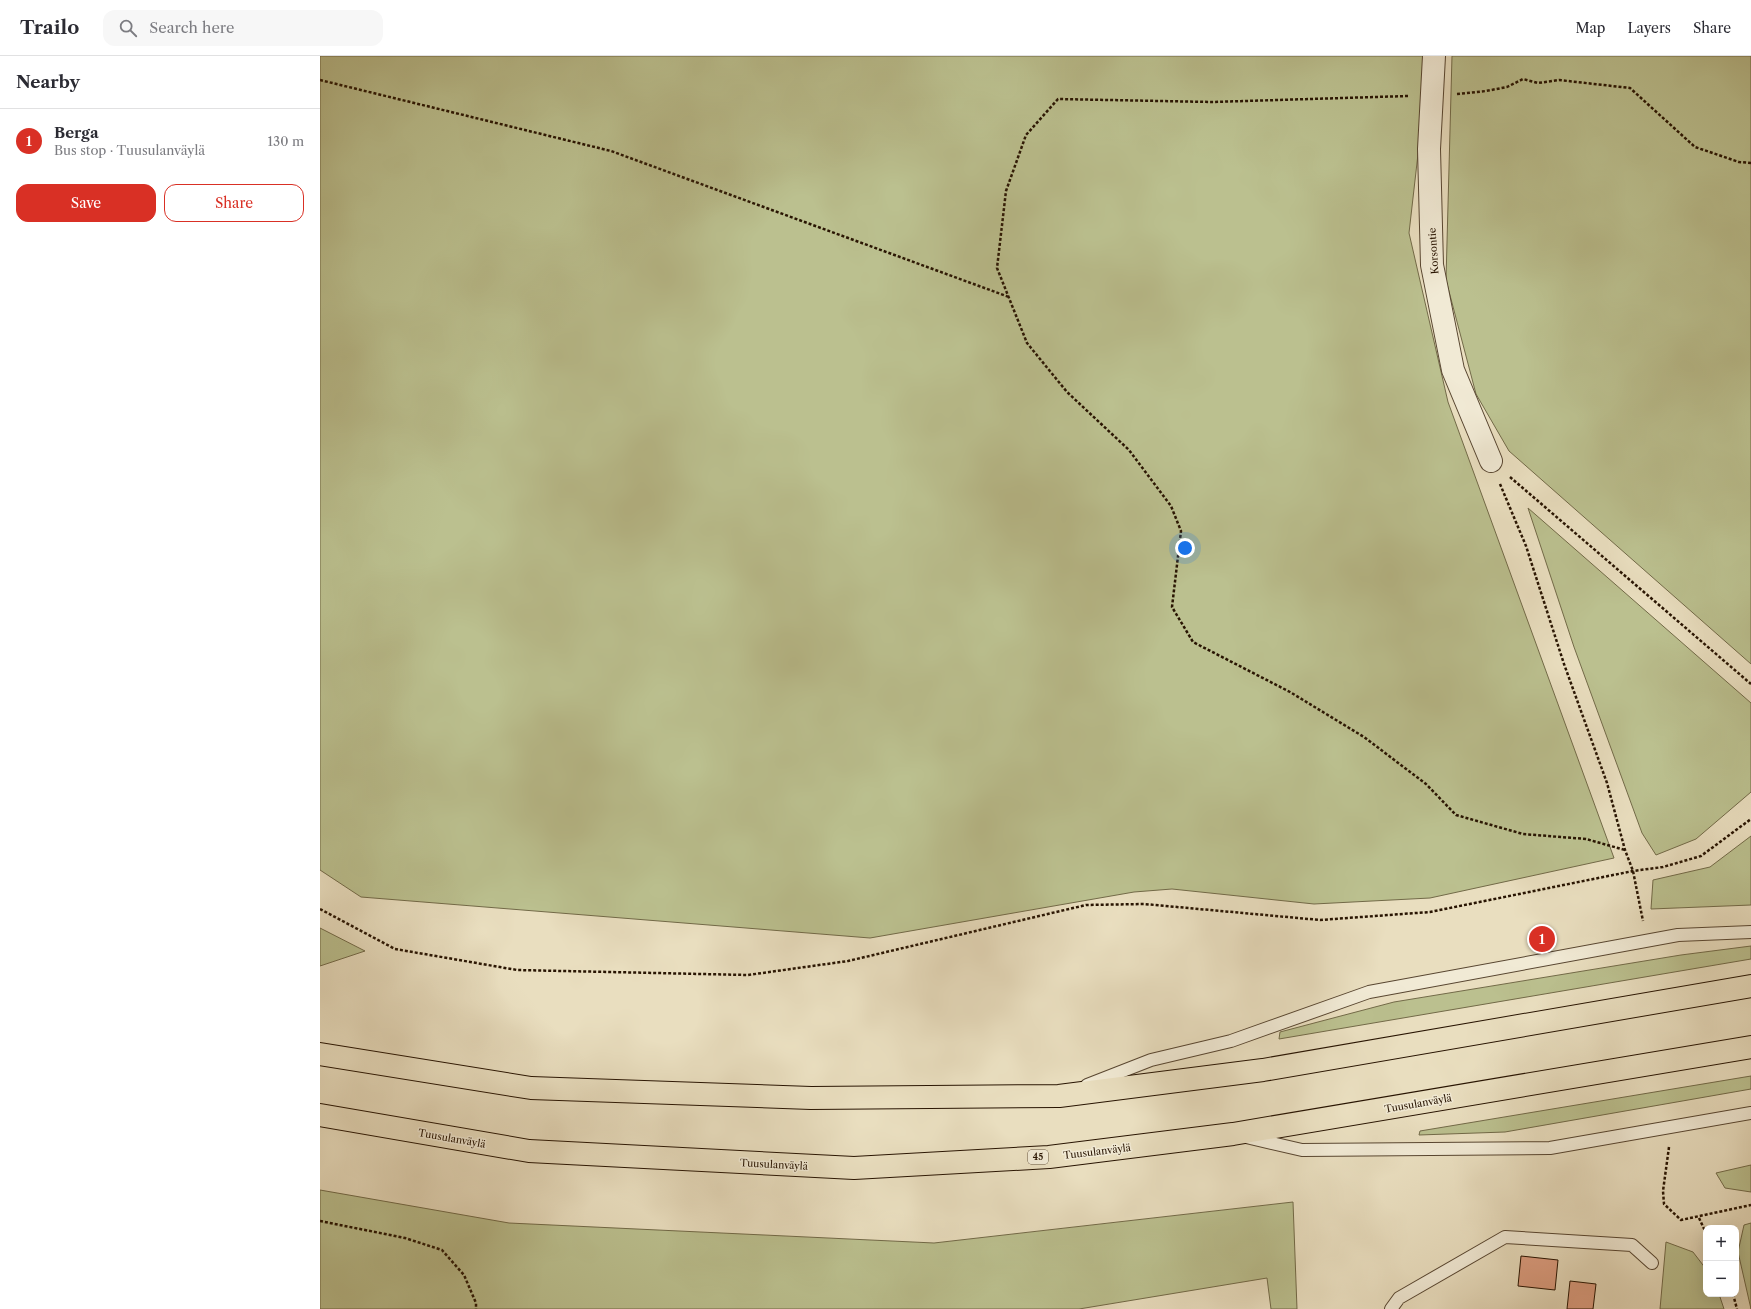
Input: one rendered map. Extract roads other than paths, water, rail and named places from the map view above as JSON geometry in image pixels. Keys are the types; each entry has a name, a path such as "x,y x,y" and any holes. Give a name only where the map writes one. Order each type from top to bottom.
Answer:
{"highway":[{"path":"320,1054 531,1088 811,1098 1059,1096 1263,1070 1751,986"},
{"name":"Tuusulanväylä","path":"320,1115 529,1151 854,1168 1049,1157 1233,1134 1751,1047"}],"street":[{"name":"Korsontie","path":"1434,56 1429,148 1432,265 1453,370 1491,461"}],"lane":[{"path":"1059,1096 1151,1060 1231,1041 1369,992 1678,935 1751,932"},
{"path":"1233,1134 1302,1150 1550,1148 1751,1113"},
{"path":"1391,1309 1399,1298 1505,1237 1632,1246 1652,1263"}],"place":[{"name":"Berga","path":"1542,939"}]}
